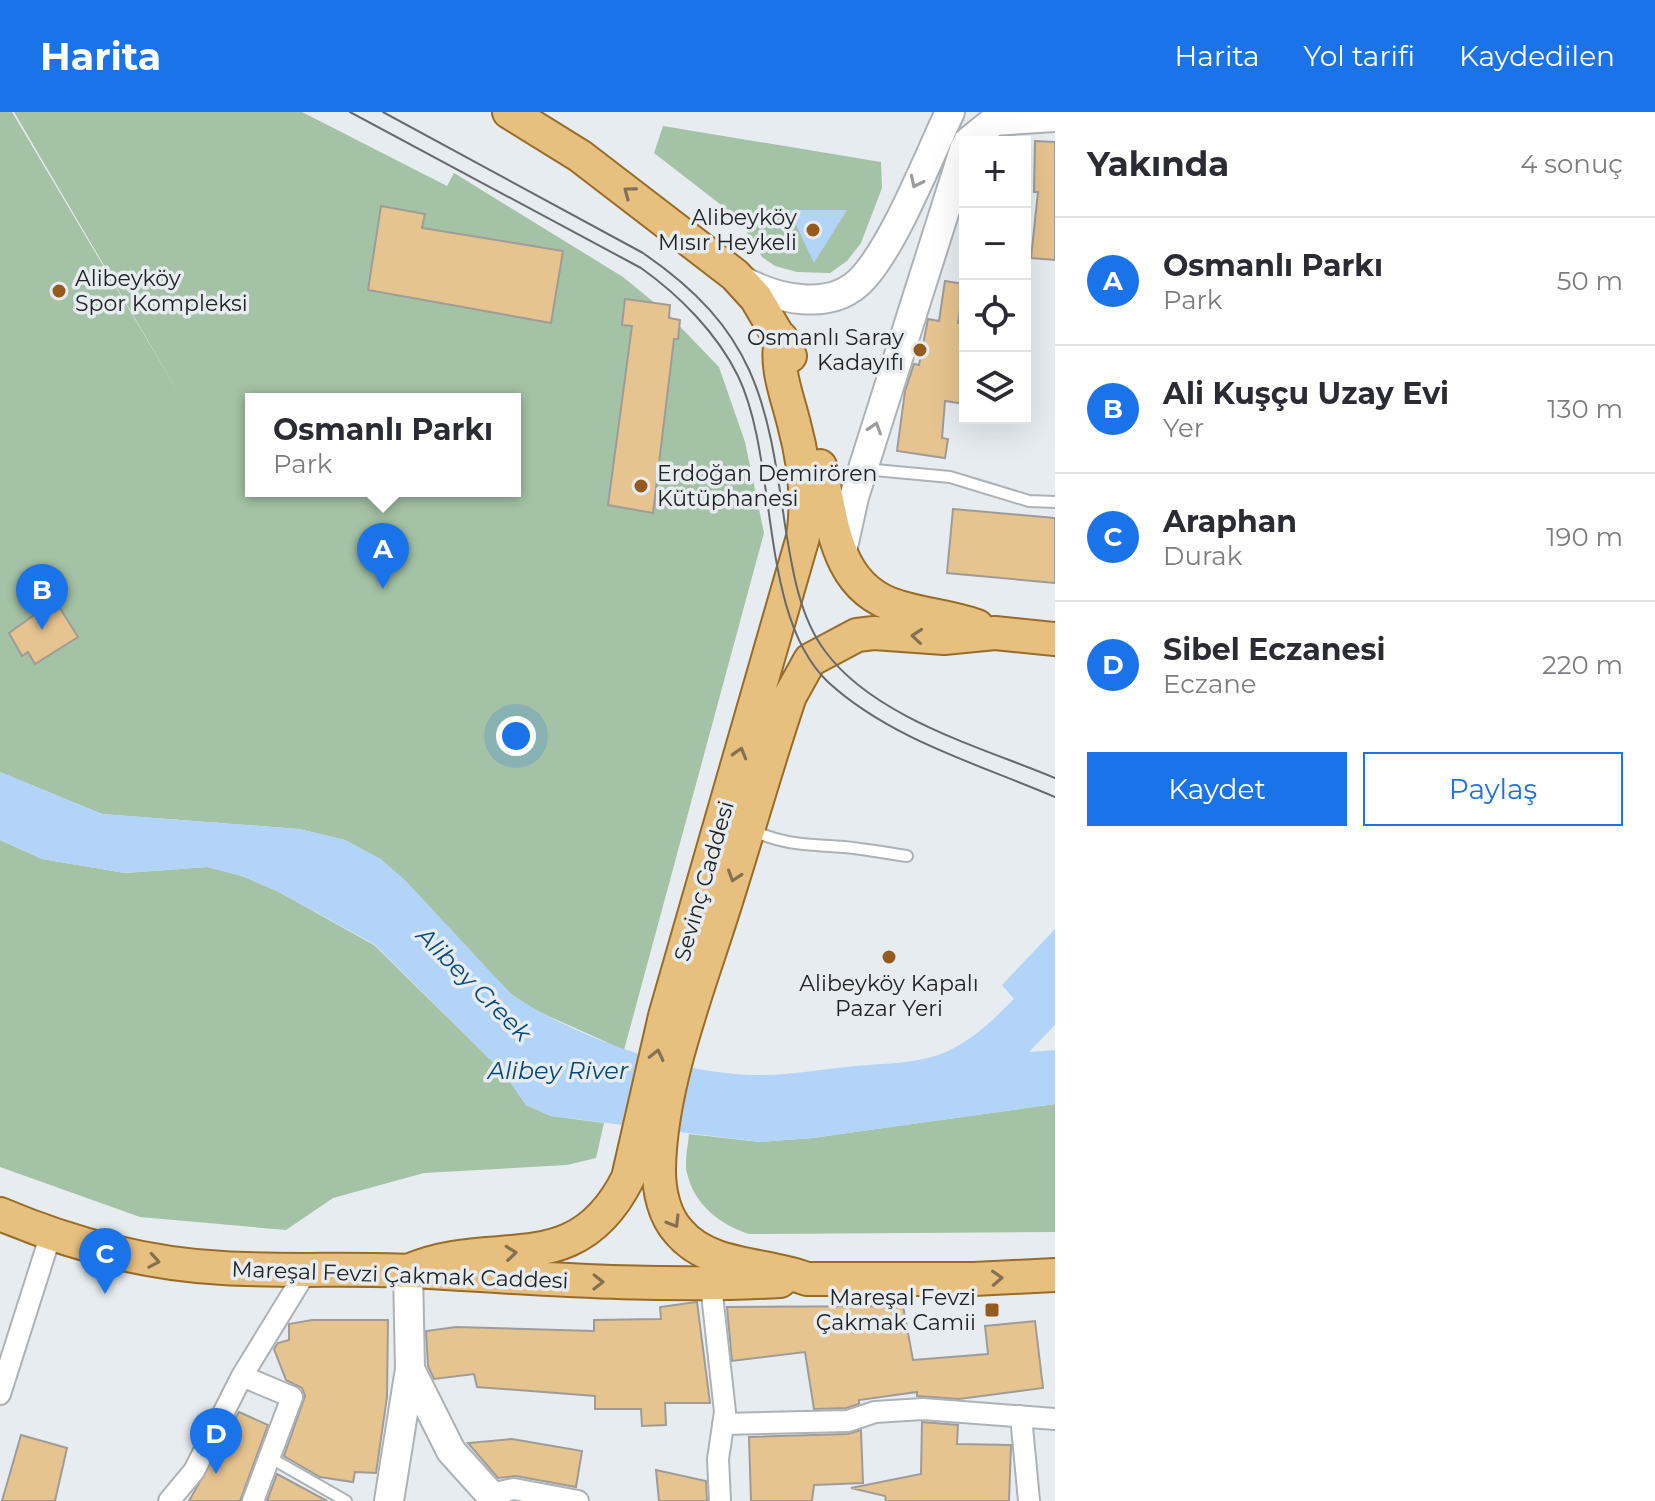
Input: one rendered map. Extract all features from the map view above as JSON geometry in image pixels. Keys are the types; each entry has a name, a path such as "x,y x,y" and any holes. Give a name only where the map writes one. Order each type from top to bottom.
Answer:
{"main road":[{"path":"509,112 580,156 756,289 800,302 842,292 863,280 882,252 950,112"},
{"path":"975,136 994,121 1015,115 1055,117"},
{"path":"841,557 862,469 959,166"},
{"path":"735,275 756,298 781,338 804,396 841,557 848,573 895,606 957,619 995,633 1055,639"},
{"name":"Sevinç Caddesi","path":"677,1019 803,537 807,505 804,471 777,358 781,338"},
{"name":"Sevinç Caddesi","path":"677,1019 749,829 790,696 810,660 857,635 874,633 944,638 995,633"},
{"path":"389,1501 410,1369 408,1271 436,1259 534,1250 576,1237 616,1201 648,1148 677,1019"},
{"path":"648,1148 668,1215 678,1231 696,1248 718,1258 786,1270 807,1279 1055,1275"},
{"name":"Mareşal Fevzi Çakmak Caddesi","path":"0,1214 110,1252 164,1263 711,1285 807,1279"},
{"path":"410,1369 451,1451 493,1497"}],"street":[{"path":"0,1394 51,1234"},
{"path":"169,1501 194,1471 242,1376 307,1270"},
{"path":"711,1285 723,1424 718,1459 720,1501"},
{"path":"242,1376 292,1397 253,1501"},
{"path":"723,1424 848,1421 875,1412 923,1409 1055,1419"},
{"path":"1021,1416 1029,1501"},
{"path":"493,1497 514,1489 578,1501"}],"lane":[{"path":"862,469 950,477 1029,501 1055,502"},
{"path":"749,829 770,839 816,848 840,847 907,856"},
{"path":"269,1457 346,1501"}],"green space":[{"path":"0,112 12,112 184,402 14,112 302,112 447,186 454,173 623,277 667,313 719,367 745,442 764,533 624,1050 535,1010 511,994 380,859 345,840 299,829 102,814 0,772"},
{"path":"663,126 881,162 882,188 861,243 847,261 830,273 797,272 775,266 762,257 738,218 654,153"},
{"path":"0,840 42,859 125,873 207,867 242,876 277,891 374,945 504,1073 526,1105 551,1116 604,1123 596,1158 567,1165 424,1173 333,1198 286,1230 140,1217 0,1167"},
{"path":"1055,1104 1055,1232 749,1234 728,1225 702,1204 686,1169 689,1134 760,1142 812,1138"}],"water":[{"path":"789,210 847,210 814,263"},
{"name":"Alibey River","path":"0,772 102,814 299,829 345,840 381,859 406,881 511,994 565,1025 626,1050 691,1068 723,1073 792,1073 905,1062 941,1054 977,1033 1014,999 1002,985 1055,929 1055,1025 1029,1052 1055,1050 1055,1104 812,1138 760,1142 551,1116 526,1105 504,1073 374,944 277,891 242,876 207,867 125,873 42,859 0,840"}],"building":[{"path":"1035,141 1055,142 1055,260 1031,258 1038,192 1034,192"},
{"path":"381,206 425,214 422,228 563,251 551,323 368,290"},
{"path":"945,281 959,283 959,403 945,401 942,438 948,439 945,458 897,451 905,391 914,364 919,365 928,319 939,321"},
{"path":"625,299 670,305 669,318 680,320 678,339 674,339 653,513 608,505 632,326 622,325"},
{"path":"953,509 1055,518 1055,583 947,573"},
{"path":"53,597 78,637 35,664 28,652 22,656 9,633 34,615 30,608"},
{"path":"697,1302 710,1403 665,1403 666,1425 642,1426 641,1409 595,1409 595,1396 477,1387 474,1374 434,1379 428,1366 426,1331 456,1327 594,1331 594,1320 661,1319 660,1307"},
{"path":"903,1306 913,1360 988,1354 985,1326 1035,1321 1043,1388 959,1399 917,1396 917,1392 859,1400 859,1404 846,1408 814,1409 805,1352 732,1361 727,1307"},
{"path":"312,1320 388,1320 387,1397 376,1473 355,1472 353,1482 320,1477 284,1456 305,1396 302,1388 286,1380 274,1349 278,1343 289,1340 289,1324"},
{"path":"239,1412 268,1425 240,1501 189,1501"},
{"path":"922,1422 958,1425 957,1444 1011,1445 1009,1501 886,1501 885,1496 851,1488 921,1474"},
{"path":"861,1430 863,1483 814,1485 812,1501 751,1501 749,1437 848,1434"},
{"path":"21,1435 67,1448 55,1501 2,1501"},
{"path":"512,1439 582,1451 576,1487 516,1476 498,1478 468,1443"},
{"path":"656,1470 706,1481 707,1501 659,1501"},
{"path":"277,1474 327,1501 267,1501"}],"tram line":[{"path":"350,112 641,268 683,303 708,330 729,360 751,411 780,578 790,618 806,653 828,682 879,719 936,748 1055,797"},
{"path":"383,112 643,253 681,282 710,310 732,339 762,403 798,591 809,623 825,651 871,695 900,712 963,742 1055,778"}],"place":[{"name":"Alibeyköy Mısır Heykeli","path":"813,230"},
{"name":"Alibeyköy Spor Kompleksi","path":"59,291"},
{"name":"Osmanlı Saray Kadayıfı","path":"920,350"},
{"name":"Erdoğan Demirören Kütüphanesi","path":"641,486"},
{"name":"Osmanlı Parkı","path":"383,589"},
{"name":"Ali Kuşçu Uzay Evi","path":"42,630"},
{"name":"Alibeyköy Kapalı Pazar Yeri","path":"889,957"},
{"name":"Araphan","path":"105,1294"},
{"name":"Mareşal Fevzi Çakmak Camii","path":"992,1310"},
{"name":"Sibel Eczanesi","path":"216,1474"}],"water label":[{"name":"Alibey Creek","path":"474,984"}]}
